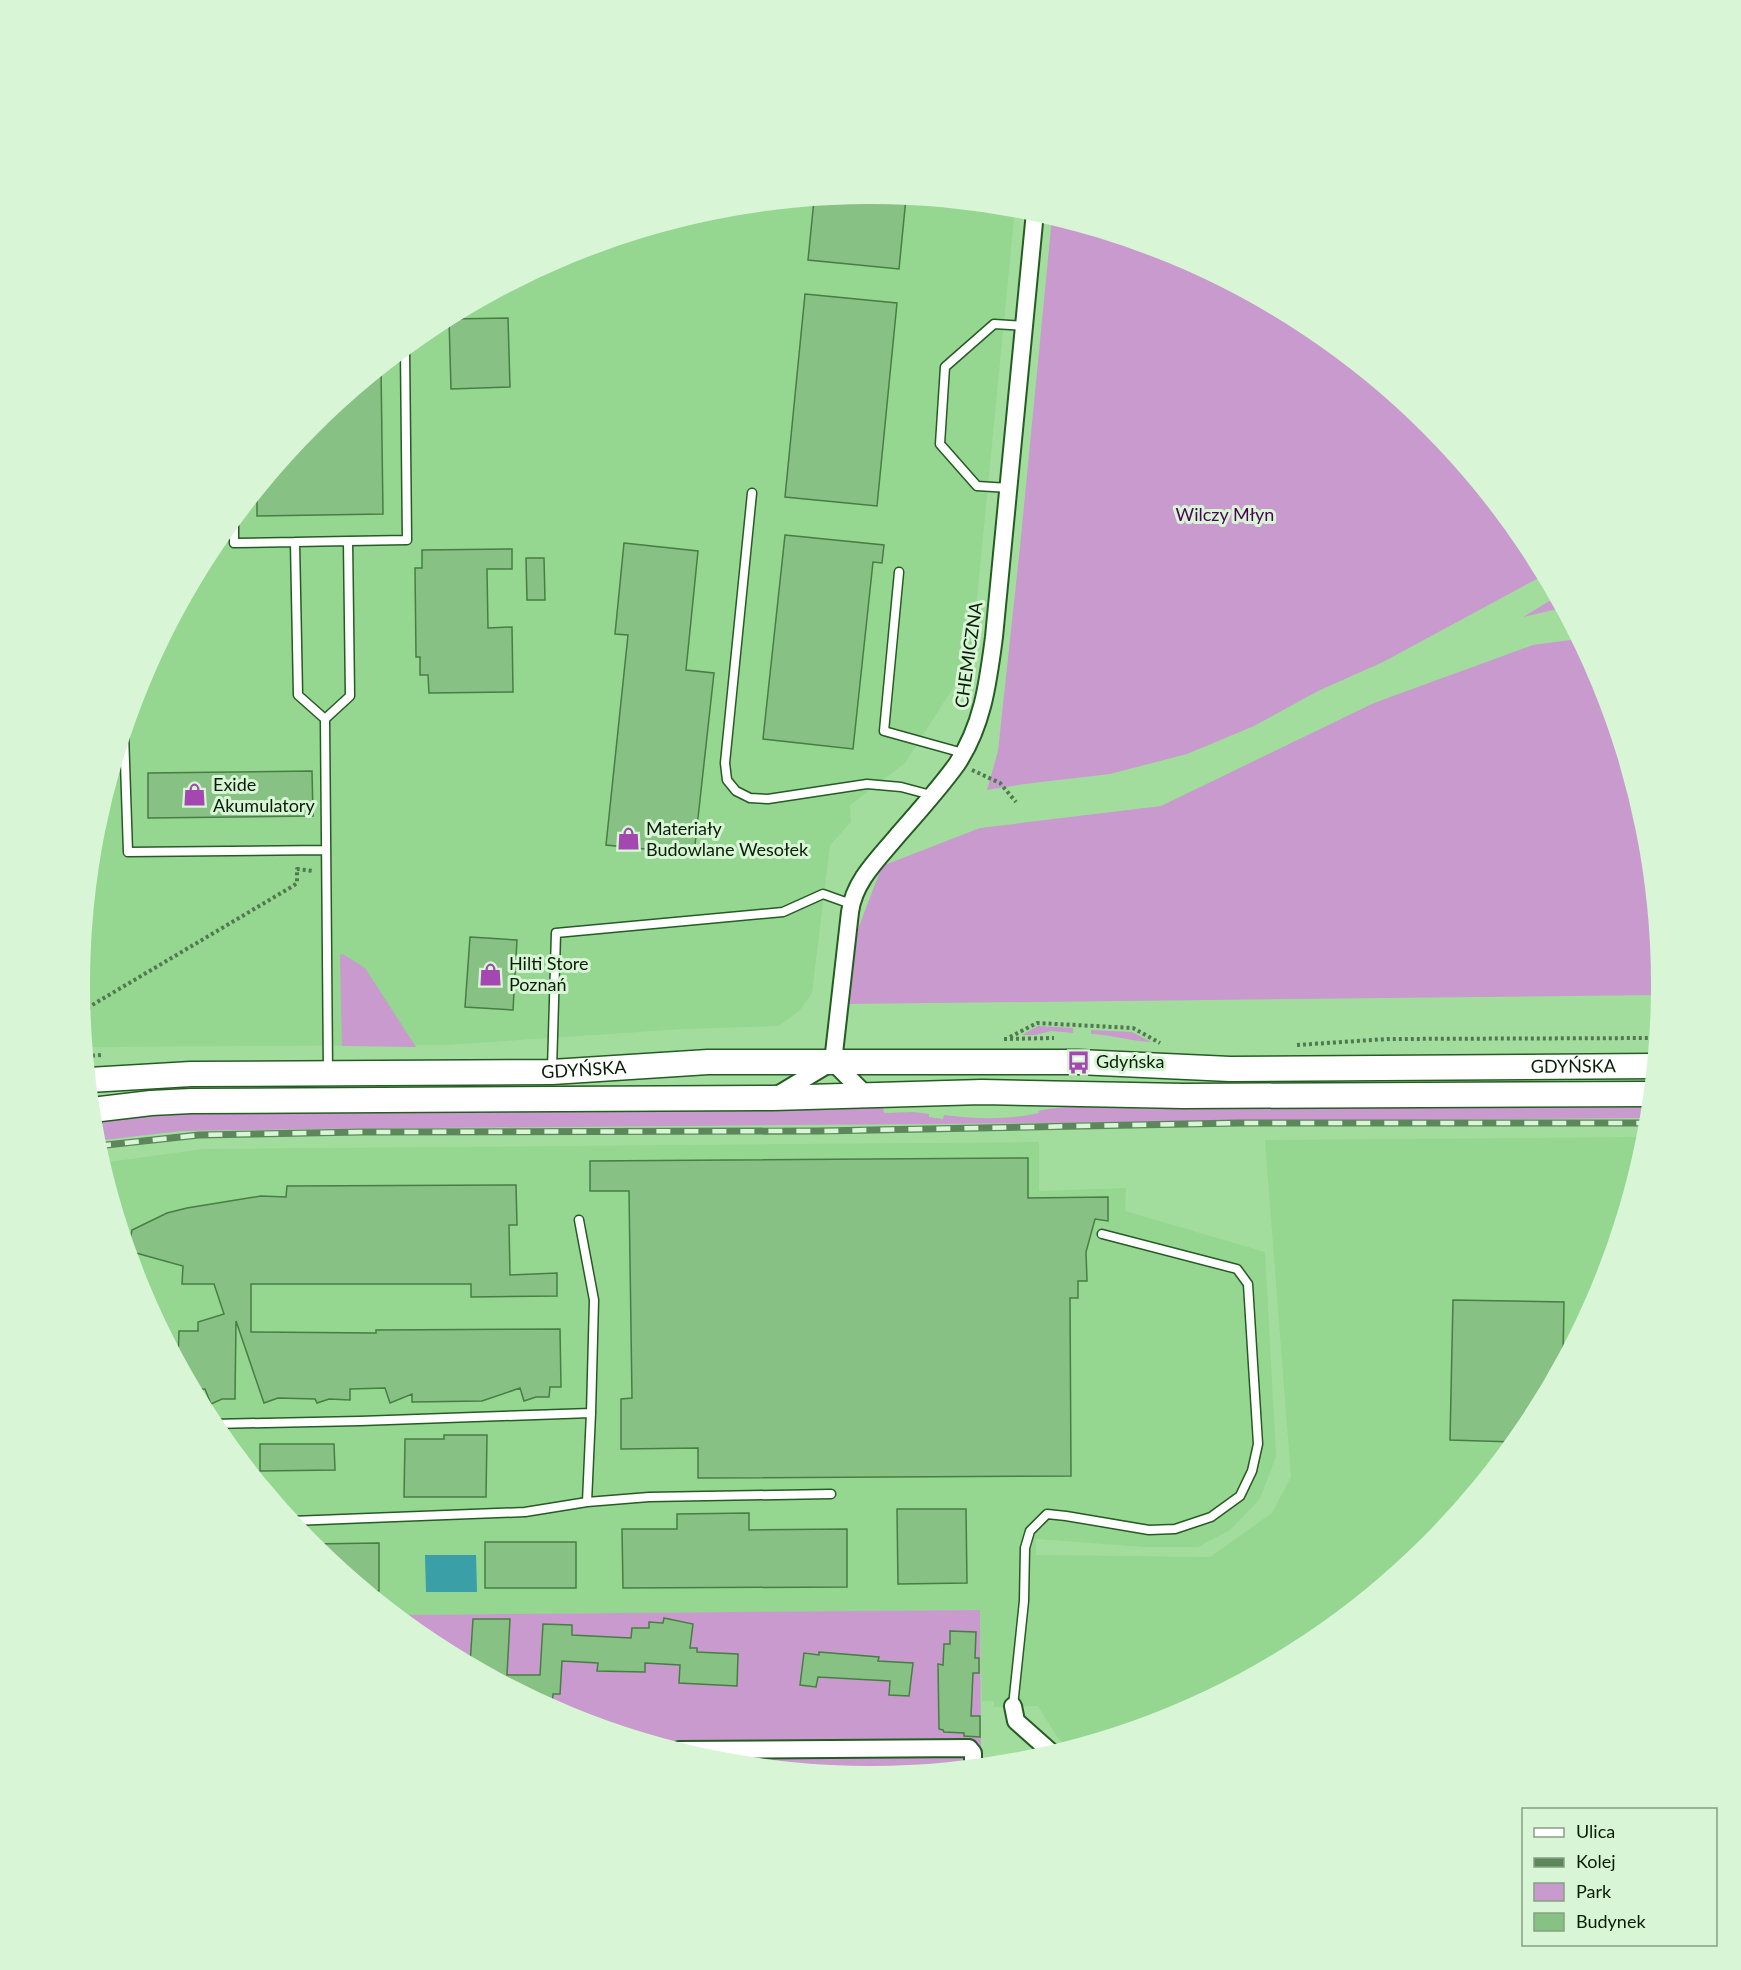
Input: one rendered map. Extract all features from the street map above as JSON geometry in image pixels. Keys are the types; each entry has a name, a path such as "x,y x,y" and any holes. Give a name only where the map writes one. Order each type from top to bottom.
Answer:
{"main road":[{"name":"GDYŃSKA","path":"96,1080 191,1074 552,1072 708,1062 1078,1062 1230,1069 1646,1066"},
{"name":"GDYŃSKA","path":"101,1109 191,1101 773,1098 982,1092 1183,1096 1643,1094"}],"street":[{"name":"CHEMICZNA","path":"833,1062 851,904 870,868 960,758 981,716 988,682 1009,488 1034,222"},
{"path":"773,1098 833,1062 866,1095"},
{"path":"1013,1706 1016,1721 1044,1746"},
{"path":"713,1750 969,1748 973,1759"}],"lane":[{"path":"1009,488 977,486 940,444 945,367 994,324 1024,326"},
{"path":"234,534 234,543 408,540 405,359"},
{"path":"752,493 725,763 727,780 736,791 750,798 768,799 867,784 901,787 931,795"},
{"path":"328,1072 325,719 350,696 348,541"},
{"path":"296,542 298,695 325,719"},
{"path":"899,572 884,730 960,758"},
{"path":"125,756 128,852 325,850"},
{"path":"552,1072 556,933 783,912 823,894 851,904"},
{"path":"579,1220 594,1300 587,1502"},
{"path":"1013,1706 1024,1601 1025,1548 1030,1532 1047,1514 1149,1530 1175,1529 1211,1517 1240,1496 1252,1472 1258,1444 1248,1284 1238,1269 1102,1234"},
{"path":"225,1424 591,1413"},
{"path":"303,1521 525,1512 587,1502 649,1497 831,1494"}],"path":[{"path":"960,758 1000,783 1016,802"},
{"path":"91,1006 293,886 297,883 297,869 313,871 313,881"},
{"path":"1009,1038 1037,1023 1133,1028 1166,1046"},
{"path":"1294,1045 1387,1039 1649,1038"}],"shaded area":[{"path":"870,204 922,206 1014,218 971,660 905,763 850,805 851,822 830,845 812,993 800,1010 779,1026 684,1029 445,1045 93,1047 90,985 92,934 105,833 117,783 131,734 149,686 170,640 222,551 251,510 284,470 356,398 395,366 480,309 572,264 668,231 718,219 769,211"},
{"path":"1636,1137 1610,1236 1571,1330 1519,1419 1490,1460 1422,1537 1346,1604 1261,1661 1169,1706 1121,1724 1062,1742 1038,1706 994,1707 994,1701 982,1701 980,1610 410,1615 356,1572 319,1537 251,1460 222,1419 170,1330 149,1284 131,1236 111,1162 203,1149 1039,1142 1039,1191 1126,1188 1125,1211 1265,1252 1276,1456 1260,1499 1230,1530 1198,1547 1144,1547 1036,1539 1036,1555 1210,1557 1272,1513 1291,1477 1265,1140"}],"green space":[{"name":"Wilczy Młyn","path":"1051,226 1121,246 1216,285 1261,309 1346,366 1385,398 1457,470 1490,510 1536,579 1383,662 1318,691 1254,726 1187,754 1110,774 987,790 998,751"},
{"path":"1549,601 1554,610 1523,617"},
{"path":"1571,640 1610,734 1636,833 1644,883 1649,934 1651,995 847,1004 858,929 882,866 980,828 1161,806 1374,703 1533,645"},
{"path":"343,954 365,968 416,1047 342,1046 340,955"},
{"path":"1038,1026 1073,1028 1073,1033 1051,1031 1022,1035"},
{"path":"1091,1030 1132,1032 1151,1042 1091,1034"},
{"path":"883,1107 884,1113 914,1112 943,1119 944,1115 980,1118 1015,1117 1039,1113 1038,1111 1078,1107 1144,1109 1641,1107 1639,1118 311,1129 181,1131 106,1140 103,1122 185,1114 810,1110"},
{"path":"980,1610 981,1758 922,1764 870,1766 819,1764 718,1751 668,1739 572,1706 525,1685 480,1661 410,1615"}],"water":[{"path":"425,1555 476,1555 477,1592 426,1592"}],"building":[{"path":"870,204 905,205 899,269 808,260 813,207"},
{"path":"805,294 897,303 877,506 785,497"},
{"path":"508,318 510,387 451,389 449,328 464,319"},
{"path":"381,377 383,514 257,516 257,503 284,470 319,433"},
{"path":"785,535 884,545 882,563 873,562 853,749 763,739"},
{"path":"624,543 698,551 686,670 714,673 694,854 606,845 628,635 615,634"},
{"path":"512,549 512,569 487,569 488,628 512,627 513,692 429,693 428,675 420,675 420,657 416,657 415,568 422,568 422,550"},
{"path":"526,558 544,558 545,600 527,600"},
{"path":"312,771 313,816 148,818 148,773"},
{"name":"Hilti Store Poznań","path":"470,937 517,940 513,1010 465,1007"},
{"path":"1028,1158 1028,1198 1108,1197 1108,1221 1095,1219 1086,1252 1087,1281 1078,1281 1078,1298 1070,1298 1071,1476 698,1478 698,1448 621,1449 621,1399 632,1398 629,1191 590,1191 590,1161"},
{"path":"516,1185 517,1225 509,1225 510,1275 557,1273 557,1296 471,1297 471,1284 251,1284 251,1332 376,1333 376,1330 560,1329 561,1387 550,1387 549,1397 536,1397 524,1401 520,1388 482,1401 412,1402 412,1394 390,1403 385,1388 350,1389 350,1400 329,1399 317,1403 315,1399 278,1398 264,1403 236,1321 235,1399 222,1399 212,1403 179,1345 179,1331 198,1331 198,1322 224,1314 214,1284 182,1284 183,1266 138,1253 131,1235 132,1230 167,1213 187,1208 261,1196 286,1197 287,1186"},
{"path":"1453,1300 1564,1302 1563,1344 1503,1442 1450,1440"},
{"path":"444,1435 487,1435 486,1497 404,1497 405,1439 444,1439"},
{"path":"260,1444 334,1444 335,1470 260,1471"},
{"path":"897,1509 966,1509 967,1583 898,1584"},
{"path":"749,1513 749,1530 847,1529 847,1587 623,1588 622,1529 677,1529 677,1514"},
{"path":"485,1542 576,1542 576,1588 485,1588"},
{"path":"379,1543 379,1591 356,1572 326,1544"},
{"path":"664,1618 693,1624 690,1648 697,1648 697,1652 738,1654 737,1686 679,1683 680,1665 645,1663 645,1672 597,1671 598,1663 562,1661 560,1694 553,1694 553,1697 525,1685 471,1655 473,1619 510,1619 507,1675 540,1675 543,1624 572,1625 572,1635 631,1638 632,1628 649,1628 649,1622 663,1623"},
{"path":"950,1631 976,1632 975,1658 979,1658 979,1673 973,1673 971,1716 980,1716 980,1737 964,1736 964,1733 944,1732 939,1729 938,1664 943,1665 944,1644 950,1644"},
{"path":"819,1652 879,1657 878,1661 913,1663 909,1696 889,1695 890,1681 818,1677 816,1687 800,1685 804,1653 819,1655"}],"railway":[{"path":"107,1145 199,1135 361,1132 820,1131 1238,1123 1638,1123"}],"place":[{"name":"Exide Akumulatory","path":"195,795"},
{"name":"Materiały Budowlane Wesołek","path":"628,839"},
{"name":"Hilti Store Poznań","path":"491,974"},
{"name":"Gdyńska","path":"1078,1062"}]}
